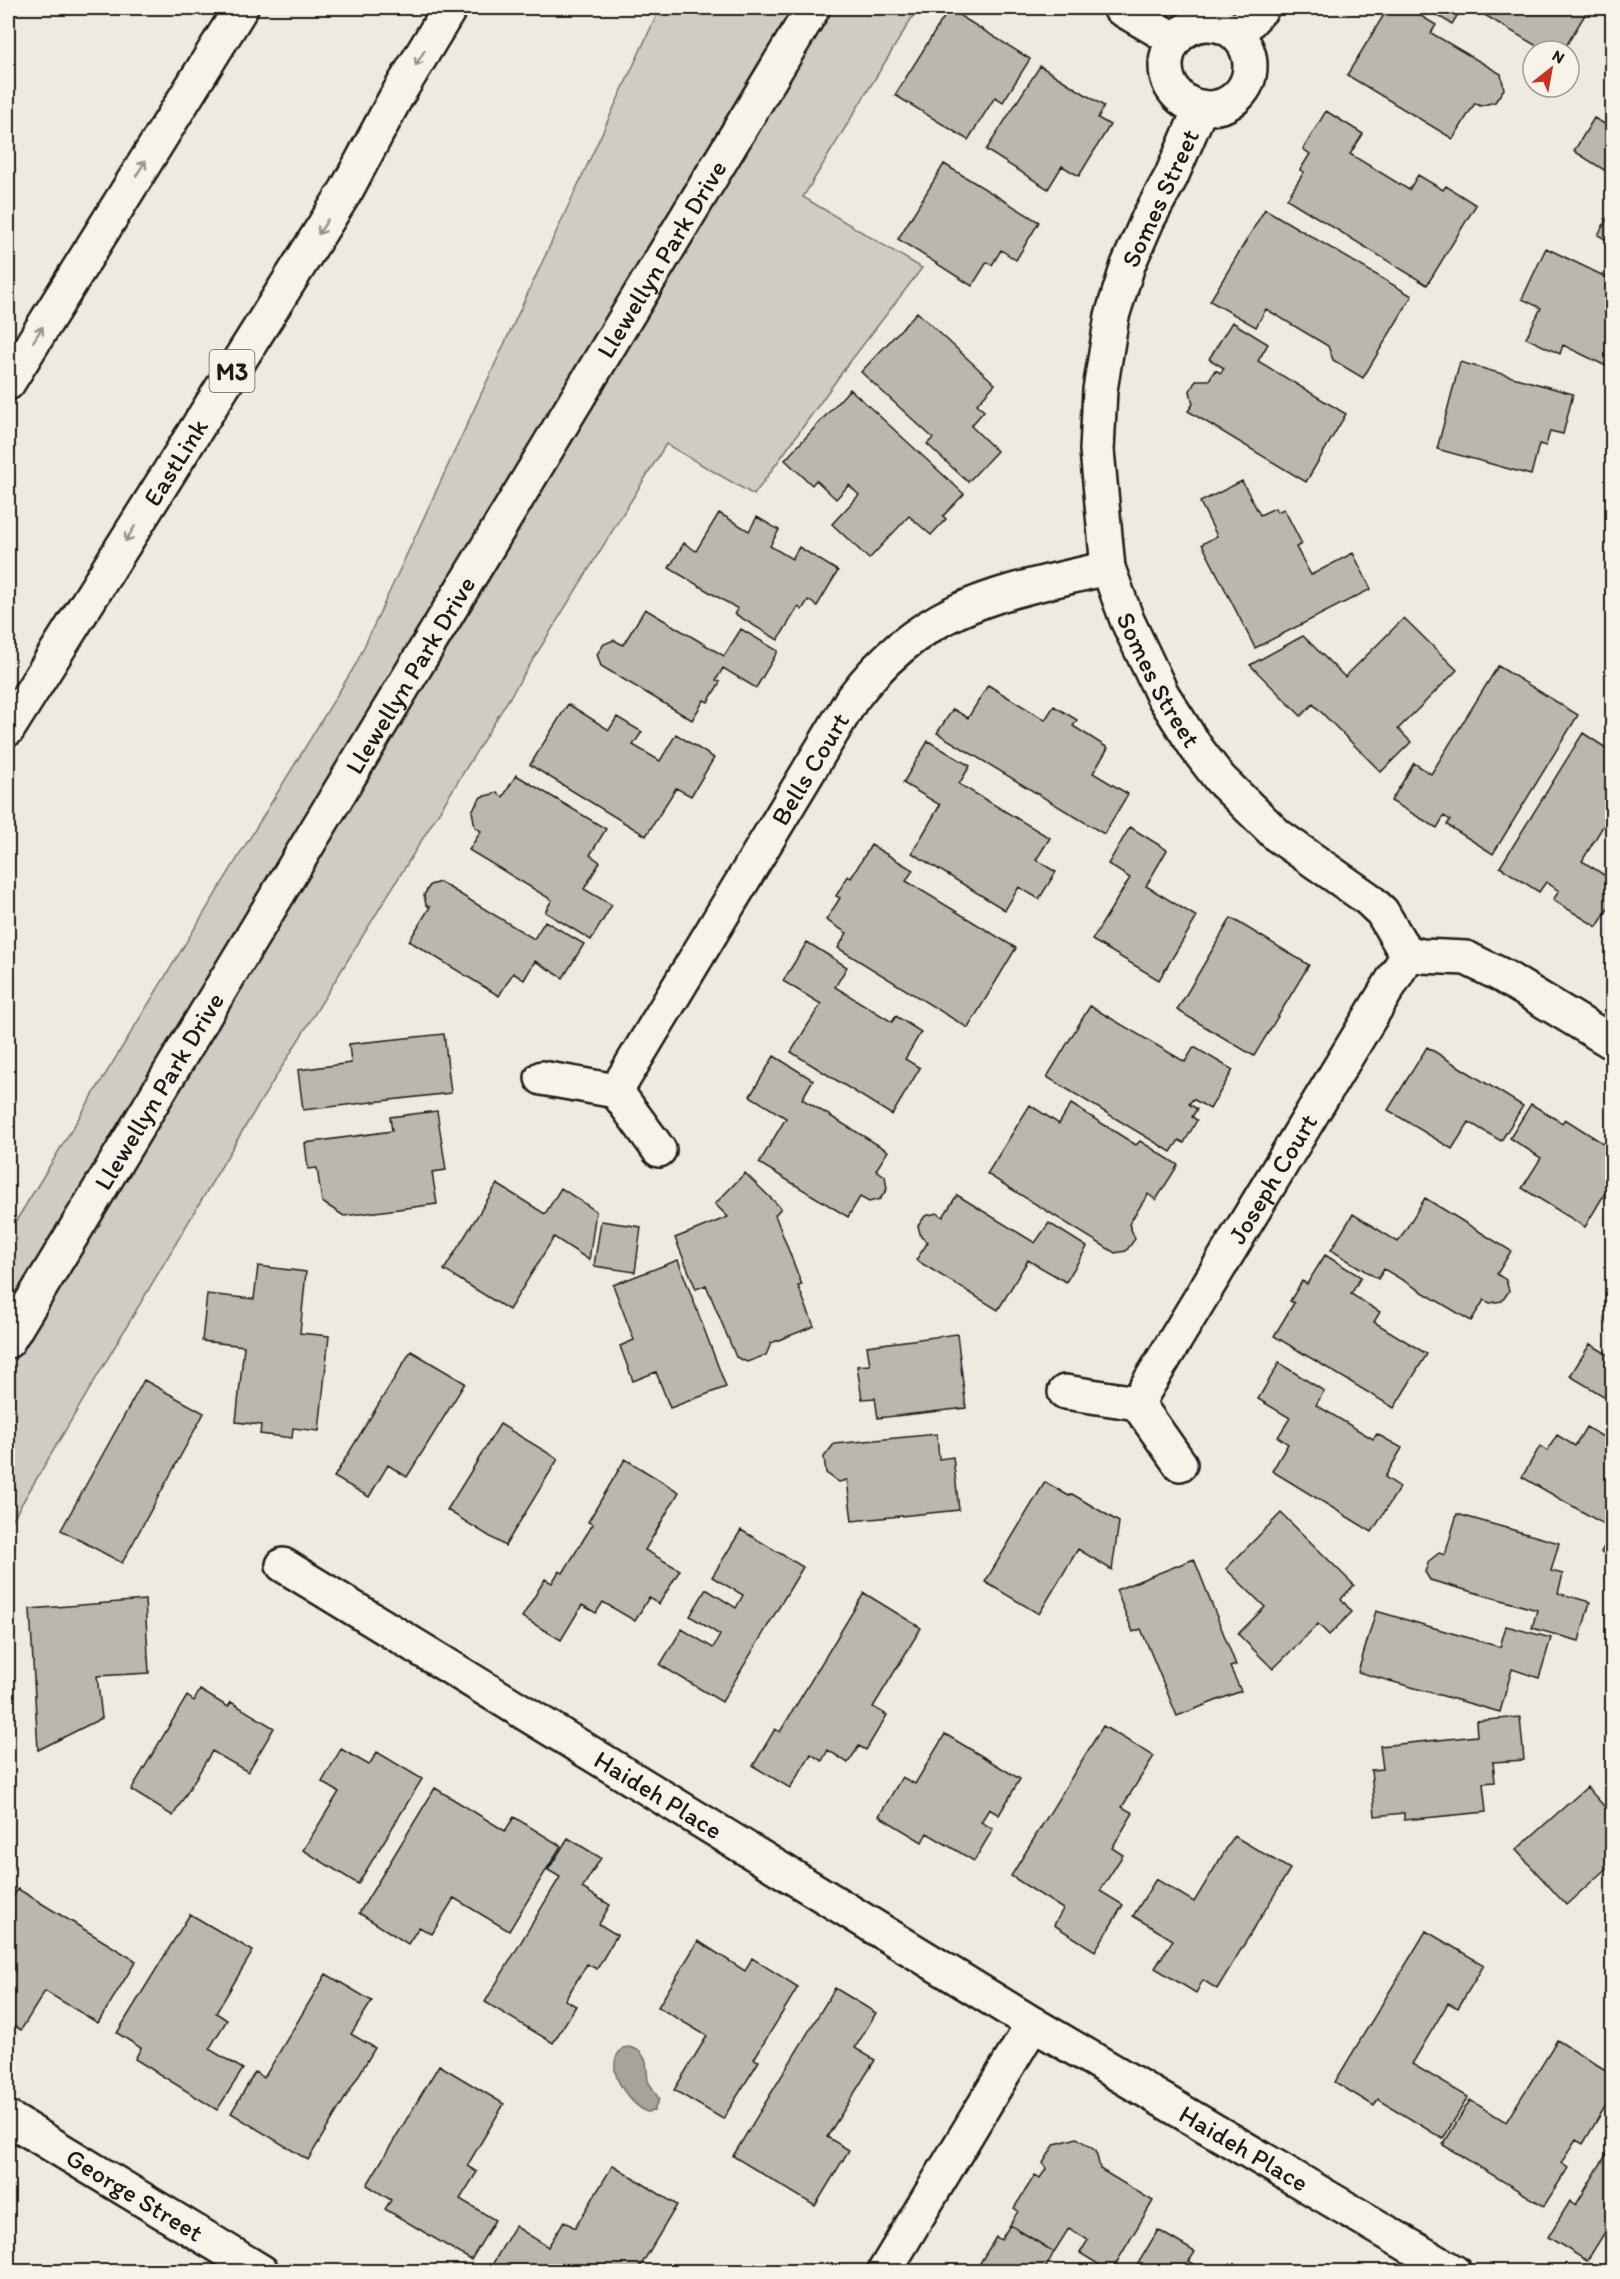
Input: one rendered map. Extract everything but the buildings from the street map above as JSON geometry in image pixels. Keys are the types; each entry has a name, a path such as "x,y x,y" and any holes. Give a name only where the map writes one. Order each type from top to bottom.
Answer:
{"main road":[{"path":"8,383 241,8"},
{"name":"EastLink","path":"8,729 346,189 395,99 450,8"},
{"name":"Llewellyn Park Drive","path":"8,1341 813,8"},
{"path":"1120,8 1174,40"},
{"path":"1237,35 1262,8"},
{"path":"1205,24 1216,24 1237,35 1245,45 1250,58 1250,72 1246,85 1227,104 1201,108 1188,103 1169,82 1166,68 1168,53 1174,40 1193,27 1205,24"},
{"name":"Somes Street","path":"1201,108 1171,177 1148,219 1128,265 1112,316 1100,390 1097,450 1108,568 1127,620 1162,694 1197,749 1220,779 1277,835 1367,898 1382,912 1400,943 1409,953"},
{"name":"Bells Court","path":"616,1091 852,699 867,680 915,633 956,611 1011,591 1108,568"},
{"path":"1409,953 1422,956 1466,958 1501,975 1612,1042"},
{"name":"Joseph Court","path":"1137,1403 1409,953"},
{"path":"542,1078 616,1091 659,1150"},
{"path":"1065,1392 1137,1403 1180,1464"},
{"name":"Haideh Place","path":"283,1565 1033,2024 1454,2271"},
{"path":"884,2271 1033,2024"},
{"name":"George Street","path":"8,2118 262,2271"}],"shaded area":[{"path":"660,8 918,8 803,197 922,268 843,371 754,495 666,444 243,1130 8,1527 8,1234 356,664"},
{"path":"629,2047 640,2051 646,2061 648,2081 659,2099 654,2111 647,2112 632,2101 625,2093 616,2074 617,2056 623,2048"}]}
